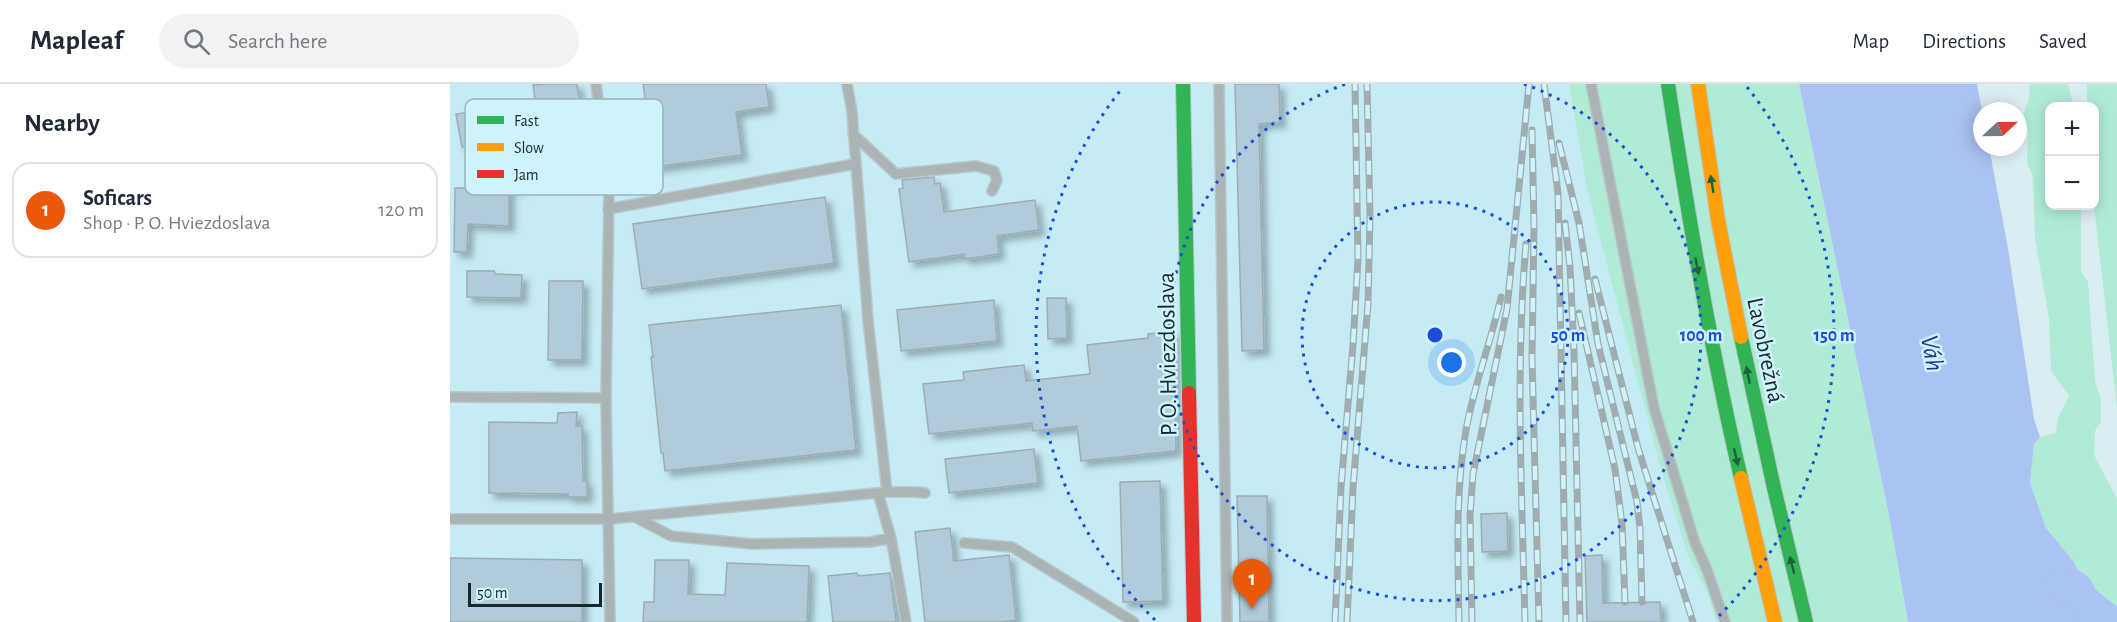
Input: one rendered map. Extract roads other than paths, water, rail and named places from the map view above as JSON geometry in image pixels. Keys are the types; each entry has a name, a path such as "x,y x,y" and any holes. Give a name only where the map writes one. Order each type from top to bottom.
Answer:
{"main road":[{"name":"P. O. Hviezdoslava","path":"1183,84 1194,622"},
{"path":"1668,84 1689,224 1719,382 1775,622"},
{"name":"Ľavobrežná","path":"1698,84 1722,244 1750,385 1806,622"},
{"path":"1769,622 1770,600"}],"lane":[{"path":"596,84 598,99"},
{"path":"847,84 852,112 883,493 906,622"},
{"path":"1219,84 1227,621"},
{"path":"1591,84 1654,408 1695,543 1725,622"},
{"path":"853,134 896,174 976,166 993,171 997,180 992,190"},
{"path":"608,210 855,164"},
{"path":"609,195 606,398 610,622"},
{"path":"450,397 606,398"},
{"path":"450,519 609,519 883,493 925,494"},
{"path":"634,517 671,536 752,544 870,542 891,538"},
{"path":"964,543 1012,547 1134,622"}],"water":[{"name":"Váh","path":"1799,84 1977,84 1980,102 1973,102 1973,156 1991,156 2008,248 2034,419 2040,437 2034,444 2030,483 2046,528 2078,570 2091,580 2094,586 2097,599 2097,622 1908,622 1889,515"}],"waterway":[{"path":"2062,584 2111,622"}],"railway":[{"path":"1335,622 1341,487 1358,259 1355,84"},
{"path":"1347,622 1353,488 1368,304 1370,217 1367,84"},
{"path":"1472,622 1470,515 1473,474 1507,309 1529,84"},
{"path":"1544,84 1558,193 1566,622"},
{"path":"1532,130 1534,225 1532,358 1539,622"},
{"path":"1559,143 1579,223 1598,344 1637,502 1642,602"},
{"path":"1565,223 1570,267 1574,350 1580,622"},
{"path":"1525,622 1520,386 1526,244"},
{"path":"1595,279 1638,448 1693,622"},
{"path":"1459,622 1458,526 1462,454 1473,397 1501,297"},
{"path":"1579,313 1615,469 1622,524 1625,602"}],"place":[{"name":"Soficars","path":"1252,609"}]}
